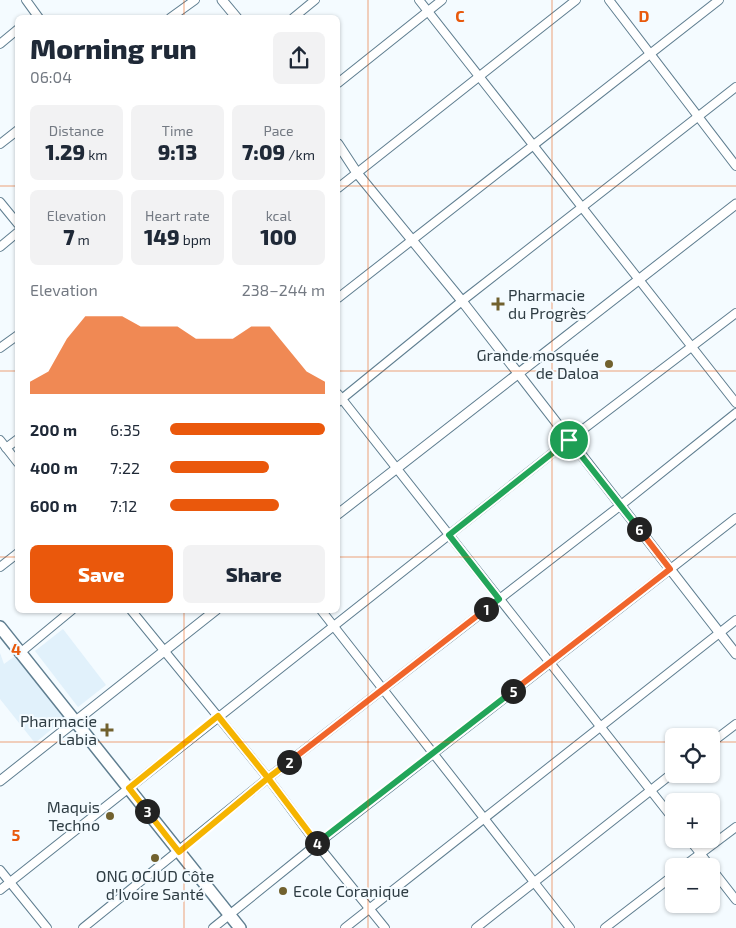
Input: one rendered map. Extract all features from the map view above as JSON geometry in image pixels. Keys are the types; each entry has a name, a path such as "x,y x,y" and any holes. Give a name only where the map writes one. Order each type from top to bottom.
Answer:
{"main road":[{"path":"0,627 240,928"}],"street":[{"path":"26,0 35,15"},
{"path":"174,15 194,0"},
{"path":"222,0 234,15"},
{"path":"297,15 315,0"},
{"path":"419,0 736,404"},
{"path":"340,81 442,0"},
{"path":"340,186 576,0"},
{"path":"609,0 736,166"},
{"path":"340,296 411,239 651,56 719,0"},
{"path":"0,44 15,32"},
{"path":"340,398 736,88"},
{"path":"0,144 15,132"},
{"path":"340,147 357,173 462,302 622,505 736,654"},
{"path":"0,202 15,220"},
{"path":"340,512 638,278 736,204"},
{"path":"0,247 15,234"},
{"path":"0,890 218,716 335,627 569,440 736,314"},
{"path":"0,348 15,337"},
{"path":"340,400 396,467 549,664 665,808"},
{"path":"83,928 268,778 622,505 736,413"},
{"path":"0,440 15,459"},
{"path":"6,448 15,441"},
{"path":"213,928 317,844 736,518"},
{"path":"0,567 15,555"},
{"path":"20,653 68,613"},
{"path":"133,613 268,778 317,844 385,928"},
{"path":"0,781 212,613"},
{"path":"323,613 570,928"},
{"path":"345,928 736,620"},
{"path":"720,736 736,724"},
{"path":"476,928 665,779"},
{"path":"695,858 736,827"},
{"path":"695,848 703,858"},
{"path":"0,870 47,928"},
{"path":"720,879 736,900"},
{"path":"605,928 665,881"}],"shaded area":[{"path":"63,629 106,685 78,707 35,651"},
{"path":"0,653 4,664 15,656 65,718 35,743 0,699"}],"place":[{"name":"Pharmacie du Progrès","path":"498,304"},
{"name":"Grande mosquée de Daloa","path":"609,364"},
{"name":"Pharmacie Labia","path":"107,730"},
{"name":"Maquis Techno","path":"110,816"},
{"name":"ONG OCJUD Côte d'Ivoire Santé","path":"155,858"},
{"name":"Ecole Coranique","path":"283,891"}],"route":[{"path":"569,440 449,535 499,599 268,778 218,716 129,788 179,852 268,778 317,844 670,569 622,505 569,440"}]}
